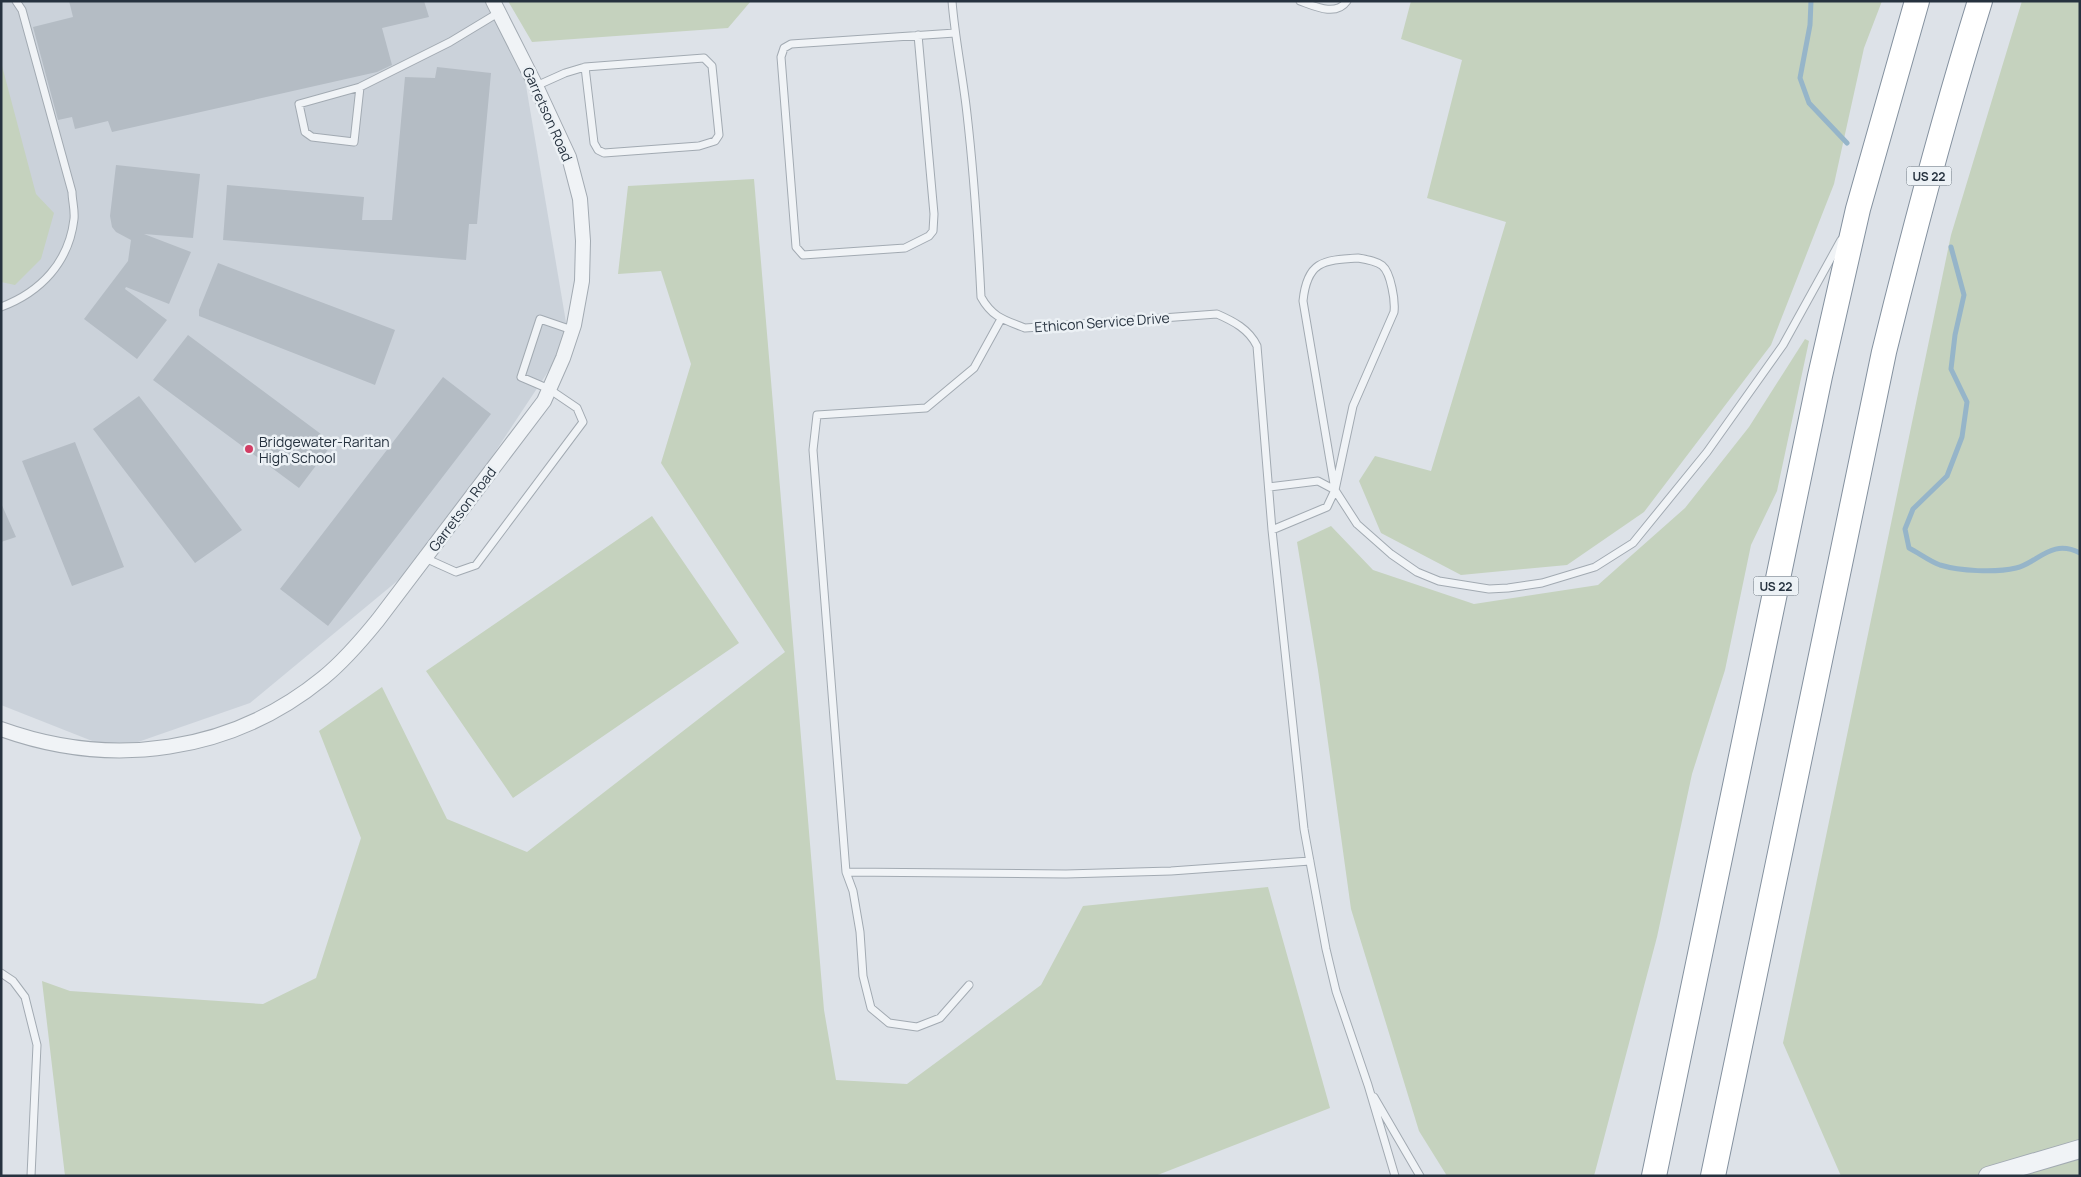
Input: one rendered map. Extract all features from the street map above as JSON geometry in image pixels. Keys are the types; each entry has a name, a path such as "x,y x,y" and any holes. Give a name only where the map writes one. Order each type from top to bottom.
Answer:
{"highway":[{"name":"US 22","path":"1654,1176 1820,376 1858,209 1917,1"},
{"name":"US 22","path":"1713,1176 1884,352 1921,202 1952,90 1980,1"}],"street":[{"name":"Garretson Road","path":"1,729 56,745 88,749 142,751 177,746 238,729 294,699 323,678 350,654 378,620 544,401 572,330 582,281 584,242 580,200 569,156 496,7"},
{"path":"1988,1176 2080,1149"}],"lane":[{"path":"1,307 15,302 38,287 59,263 70,242 74,217 69,182 22,10 16,1"},
{"name":"Ethicon Service Drive","path":"952,1 967,115 982,297 988,308 1001,319 1025,328 1217,314 1233,321 1249,334 1257,346 1272,530 1304,829 1326,949 1336,991 1368,1085"},
{"path":"1300,1 1325,10 1343,7 1347,1"},
{"path":"360,88 354,142 312,138 305,132 299,104 360,88 450,42 496,7"},
{"path":"918,35 934,214 933,231 929,236 899,249 803,255 796,247 782,51 791,44 955,32"},
{"path":"536,86 565,73 585,67 704,58 712,66 719,135 715,141 699,146 604,153 598,150 594,143 585,67"},
{"path":"1272,530 1327,507 1336,490 1353,406 1394,312 1395,304 1389,273 1382,265 1372,260 1358,258 1330,259 1320,264 1313,270 1305,283 1303,301 1336,490 1357,524 1391,554 1417,572 1439,581 1488,588 1508,588 1542,583 1596,566 1633,543 1707,452 1783,346 1858,209"},
{"path":"424,558 456,572 476,565 584,422 577,408 549,389 521,377 540,319 572,330"},
{"path":"969,985 940,1018 917,1027 889,1023 871,1008 863,976 860,932 853,891 846,872 813,450 817,415 926,408 974,368 1001,319"},
{"path":"1269,487 1318,481 1336,490"},
{"path":"846,872 1066,874 1170,871 1310,861"},
{"path":"1,973 13,981 25,997 36,1045 31,1176"},
{"path":"1368,1085 1395,1176"},
{"path":"1368,1085 1420,1176"}],"shaded area":[{"name":"Bridgewater-Raritan High School","path":"1,1 493,1 521,56 569,340 425,558 250,703 115,750 1,705"}],"green space":[{"path":"508,1 751,1 728,28 532,42"},
{"path":"1411,1 1882,1 1864,48 1834,184 1771,345 1644,512 1567,565 1461,575 1381,533 1359,481 1375,456 1431,471 1506,222 1427,198 1462,60 1401,39"},
{"path":"2022,1 2080,1 2080,1176 1841,1176 1783,1043 1951,235"},
{"path":"1,62 36,194 54,213 41,259 15,285 1,282"},
{"path":"754,179 824,1010 836,1080 907,1084 1041,985 1083,906 1268,887 1330,1108 1155,1176 65,1176 42,981 70,991 263,1004 316,978 361,838 319,731 382,687 447,819 527,852 785,652 661,463 691,364 661,271 618,274 628,186"},
{"path":"1805,339 1809,341 1777,491 1751,545 1725,670 1692,774 1657,937 1594,1176 1447,1176 1419,1131 1351,909 1318,670 1297,542 1331,526 1373,570 1474,604 1598,585 1685,508 1749,427"},
{"path":"652,516 739,643 513,798 426,671"}],"building":[{"path":"69,1 424,1 429,17 382,28 392,65 377,72 112,132 108,121 75,129 72,117 58,120 33,27 73,17"},
{"path":"437,67 491,73 477,224 469,224 466,260 223,240 227,185 364,197 362,220 392,220 405,77 435,78"},
{"path":"116,165 200,174 193,238 144,234 191,252 169,304 126,287 125,289 167,320 137,359 84,319 128,261 131,240 116,232 112,227 110,216"},
{"path":"218,263 395,330 375,385 199,316 199,310"},
{"path":"188,335 333,443 299,488 153,380"},
{"path":"443,377 491,414 328,626 280,589"},
{"path":"139,396 242,530 195,563 93,429"},
{"path":"75,442 124,567 72,586 22,461"},
{"path":"1,503 16,537 1,542"}],"waterway":[{"path":"1811,1 1810,25 1800,78 1809,103 1847,143"},
{"path":"1951,247 1964,295 1955,335 1951,369 1967,402 1962,437 1947,476 1913,509 1905,529 1909,548 1940,565 1978,571 2016,568 2045,553 2061,548 2080,553"}],"place":[{"name":"Bridgewater-Raritan High School","path":"249,449"}]}
